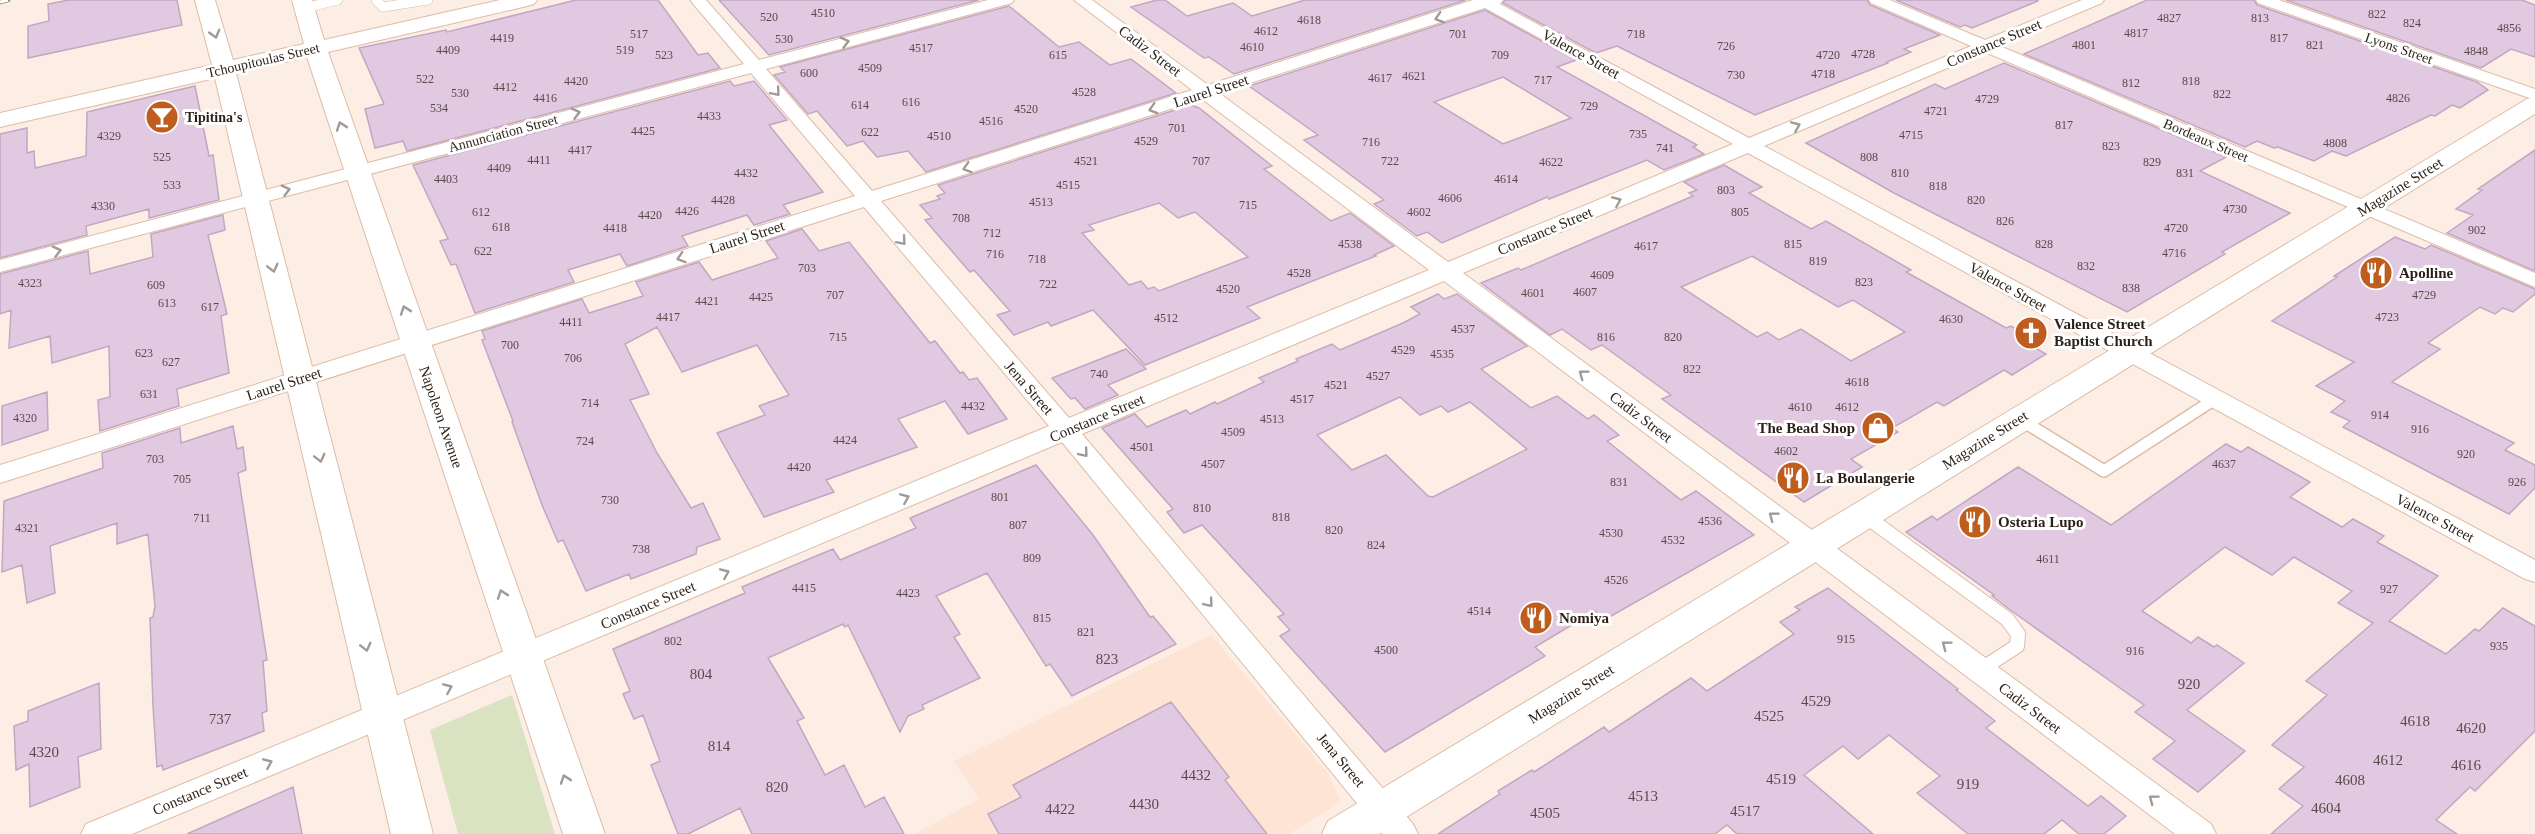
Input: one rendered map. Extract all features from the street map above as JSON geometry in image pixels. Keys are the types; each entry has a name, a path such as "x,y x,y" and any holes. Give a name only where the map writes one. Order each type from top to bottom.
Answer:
{"street":[{"path":"205,0 224,69 412,834"},
{"name":"Tchoupitoulas Street","path":"0,120 527,0"},
{"name":"Jena Street","path":"698,0 866,200 1066,431 1392,822"},
{"name":"Annunciation Street","path":"0,266 1006,0"},
{"name":"Cadiz Street","path":"1082,0 2200,834"},
{"name":"Bordeaux Street","path":"1877,0 2535,281"},
{"name":"Constance Street","path":"97,834 2096,0"},
{"name":"Lyons Street","path":"2264,0 2535,95"},
{"name":"Laurel Street","path":"0,474 1206,93 1487,1"},
{"name":"Valence Street","path":"1487,1 1749,146 2535,572"},
{"name":"Napoleon Avenue","path":"303,4 315,49 584,834"},
{"name":"Magazine Street","path":"1343,834 1392,822 1812,545 2535,104"}],"lane":[{"path":"303,4 338,0"},
{"path":"376,0 383,6 428,0"},
{"path":"2019,419 2104,471 2215,399"},
{"path":"1863,514 2007,619 2018,634 2017,646 1980,670"}],"shaded area":[{"path":"1211,635 1328,773 1340,800 1330,809 1289,834 915,834 979,799 954,761"}],"green space":[{"path":"512,695 555,834 458,834 430,730"}],"building":[{"path":"69,0 177,0 182,25 28,58 28,26 49,21 48,4"},
{"path":"576,0 658,0 698,55 708,53 720,68 407,151 403,141 375,148 365,109 384,104 359,48 446,30 447,32"},
{"path":"719,0 979,0 769,55"},
{"path":"1165,0 1187,16 1233,3 1252,16 1305,0 1466,0 1234,74 1209,57 1204,58 1131,7"},
{"path":"1505,0 1867,0 1870,5 1940,35 1904,49 1911,52 1888,63 1755,115 1617,46 1596,53 1503,3"},
{"path":"1896,0 2038,1 1972,28 1965,25 1960,27"},
{"path":"2147,0 2254,0 2257,5 2477,82 2488,90 2460,108 2452,105 2435,116 2431,115 2346,156 2332,151 2314,161 2257,141 2245,147 2024,54"},
{"path":"2286,0 2522,0 2535,5 2535,57 2511,49 2481,68"},
{"path":"1009,6 1059,47 1079,42 1110,65 1131,59 1176,93 926,172 908,151 877,157 863,141 847,146 817,111 808,114 774,75 785,72 780,67"},
{"path":"1485,10 1576,60 1557,67 1697,145 1693,147 1704,154 1664,170 1647,160 1549,199 1547,197 1442,243 1427,232 1417,236 1374,204 1384,200 1304,140 1318,135 1249,86","holes":["1503,77 1571,118 1503,144 1434,102"]},
{"path":"2004,63 2226,157 2200,171 2290,213 2222,252 2225,254 2127,312 1894,193 1806,143 1935,84 1945,89"},
{"path":"730,81 734,86 754,81 787,120 769,125 823,192 783,205 790,214 754,225 747,215 682,236 688,246 627,266 620,254 568,270 574,282 475,313 456,264 451,265 440,241 448,239 413,165"},
{"path":"195,86 209,156 213,155 219,200 149,218 149,209 86,226 87,235 0,258 0,134 27,128 27,153 34,151 35,168 86,156 87,112"},
{"path":"1191,105 1199,108 1272,166 1264,169 1331,221 1350,213 1394,246 1374,255 1376,256 1247,307 1260,318 1145,365 1093,310 1051,326 1048,322 1014,335 997,315 1010,311 974,270 970,272 925,220 932,218 920,205 940,199 937,196 945,193 938,185","holes":["1159,203 1178,218 1195,212 1248,257 1159,291 1154,287 1148,289 1141,281 1129,285 1082,233 1094,230 1089,225"]},
{"path":"2535,150 2535,271 2447,233 2473,215 2456,209 2482,190 2478,189"},
{"path":"1724,165 1762,187 1749,193 1811,229 1826,221 1911,270 1906,272 2006,328 2011,326 2036,340 2028,344 2046,354 2012,375 2004,370 1944,406 1937,402 1892,428 1898,432 1851,459 1862,467 1804,502 1662,399 1671,395 1602,345 1591,350 1562,329 1550,335 1481,283 1518,268 1521,270 1693,196 1689,193 1697,190 1684,182","holes":["1752,256 1838,307 1853,300 1905,332 1851,361 1801,329 1779,340 1767,332 1757,337 1681,287"]},
{"path":"223,215 225,230 208,235 227,314 221,316 229,373 177,389 179,406 100,431 98,400 110,397 109,346 52,363 50,336 9,348 11,310 0,314 0,274 88,251 90,274 153,257 151,234"},
{"path":"802,229 819,251 849,242 930,343 935,341 960,373 963,372 969,380 977,378 1007,419 968,434 945,401 898,419 917,447 826,480 834,492 764,517 717,433 765,415 759,406 789,395 757,345 682,372 657,327 625,344 649,394 630,400 657,453 691,508 703,503 720,539 697,547 696,554 631,579 629,574 586,591 563,540 558,542 542,505 482,340 485,339 482,331 582,299 589,313 643,296 636,282 699,262 712,280 778,258 766,241"},
{"path":"2395,237 2425,249 2431,245 2535,289 2535,294 2513,312 2503,308 2495,314 2480,307 2428,343 2440,349 2392,382 2514,443 2505,450 2535,465 2535,488 2509,514 2343,427 2350,421 2331,412 2345,401 2316,386 2354,362 2272,321 2337,277 2334,276"},
{"path":"1438,294 1444,299 1457,294 1527,346 1481,369 1531,408 1557,396 1588,419 1594,415 1619,435 1607,441 1681,500 1696,491 1754,535 1604,620 1595,611 1535,647 1545,656 1385,752 1280,636 1290,630 1278,617 1284,614 1202,525 1184,533 1167,512 1173,509 1102,428 1135,414 1147,427 1186,410 1190,414 1215,402 1217,404 1264,382 1259,378 1298,361 1296,359 1332,344 1340,350 1420,314 1411,307","holes":["1400,397 1420,415 1441,406 1448,412 1470,402 1527,449 1433,497 1428,496 1386,455 1352,470 1317,435"]},
{"path":"1126,349 1146,369 1108,385 1118,395 1085,409 1075,398 1071,399 1052,378"},
{"path":"47,392 48,430 2,445 2,406"},
{"path":"233,426 237,449 243,447 246,470 238,473 267,660 263,661 267,711 262,713 264,731 163,770 162,765 157,767 153,706 150,618 153,617 155,606 148,534 117,544 117,523 50,546 55,593 27,603 22,565 2,572 4,501 103,468 102,453 180,428 181,443"},
{"path":"2226,444 2241,452 2248,447 2310,482 2290,497 2342,527 2353,519 2384,536 2377,542 2438,576 2389,621 2446,654 2475,629 2479,631 2503,608 2535,626 2535,731 2475,791 2470,787 2436,820 2457,834 2271,834 2303,806 2279,789 2304,767 2272,745 2327,695 2306,681 2373,623 2338,603 2352,591 2294,557 2272,575 2225,547 2142,611 2191,643 2198,637 2214,647 2217,645 2244,663 2187,710 2245,751 2198,792 2153,759 2175,741 2135,712 2144,705 1906,532 1932,516 1937,520 2018,467 2111,525"},
{"path":"1036,465 1093,535 1150,617 1153,616 1176,644 1072,696 1050,664 1046,666 987,573 936,596 960,634 954,637 980,678 922,705 924,709 908,716 900,732 848,625 845,627 843,624 768,658 804,718 797,721 825,775 844,765 865,807 884,797 904,834 752,834 740,808 688,834 678,834 651,765 660,761 643,715 634,719 623,694 630,691 613,649 745,593 742,587 833,549 840,560 916,528 910,518"},
{"path":"1828,588 1958,689 1956,690 1995,721 1986,728 2088,806 2101,796 2126,816 2104,834 2079,834 2062,820 2044,834 1968,834 1917,793 1940,776 1889,735 1858,759 1843,746 1804,775 1873,834 1737,834 1727,825 1715,834 1438,834 1500,794 1498,791 1532,770 1534,772 1604,727 1609,732 1691,678 1707,691 1794,634 1780,622 1800,610 1795,607"},
{"path":"99,683 101,749 78,757 80,787 30,807 29,764 16,770 14,726 28,721 28,711"},
{"path":"1171,702 1229,777 1225,780 1267,834 999,834 988,814 1021,797 1013,785"},
{"path":"293,787 302,834 187,834"}],"railway":[{"path":"0,2 8,0"}],"place":[{"name":"Tipitina's","path":"162,117"},
{"name":"Apolline","path":"2376,273"},
{"name":"Valence Street Baptist Church","path":"2031,333"},
{"name":"The Bead Shop","path":"1878,428"},
{"name":"La Boulangerie","path":"1793,478"},
{"name":"Osteria Lupo","path":"1975,522"},
{"name":"Nomiya","path":"1536,618"}]}
